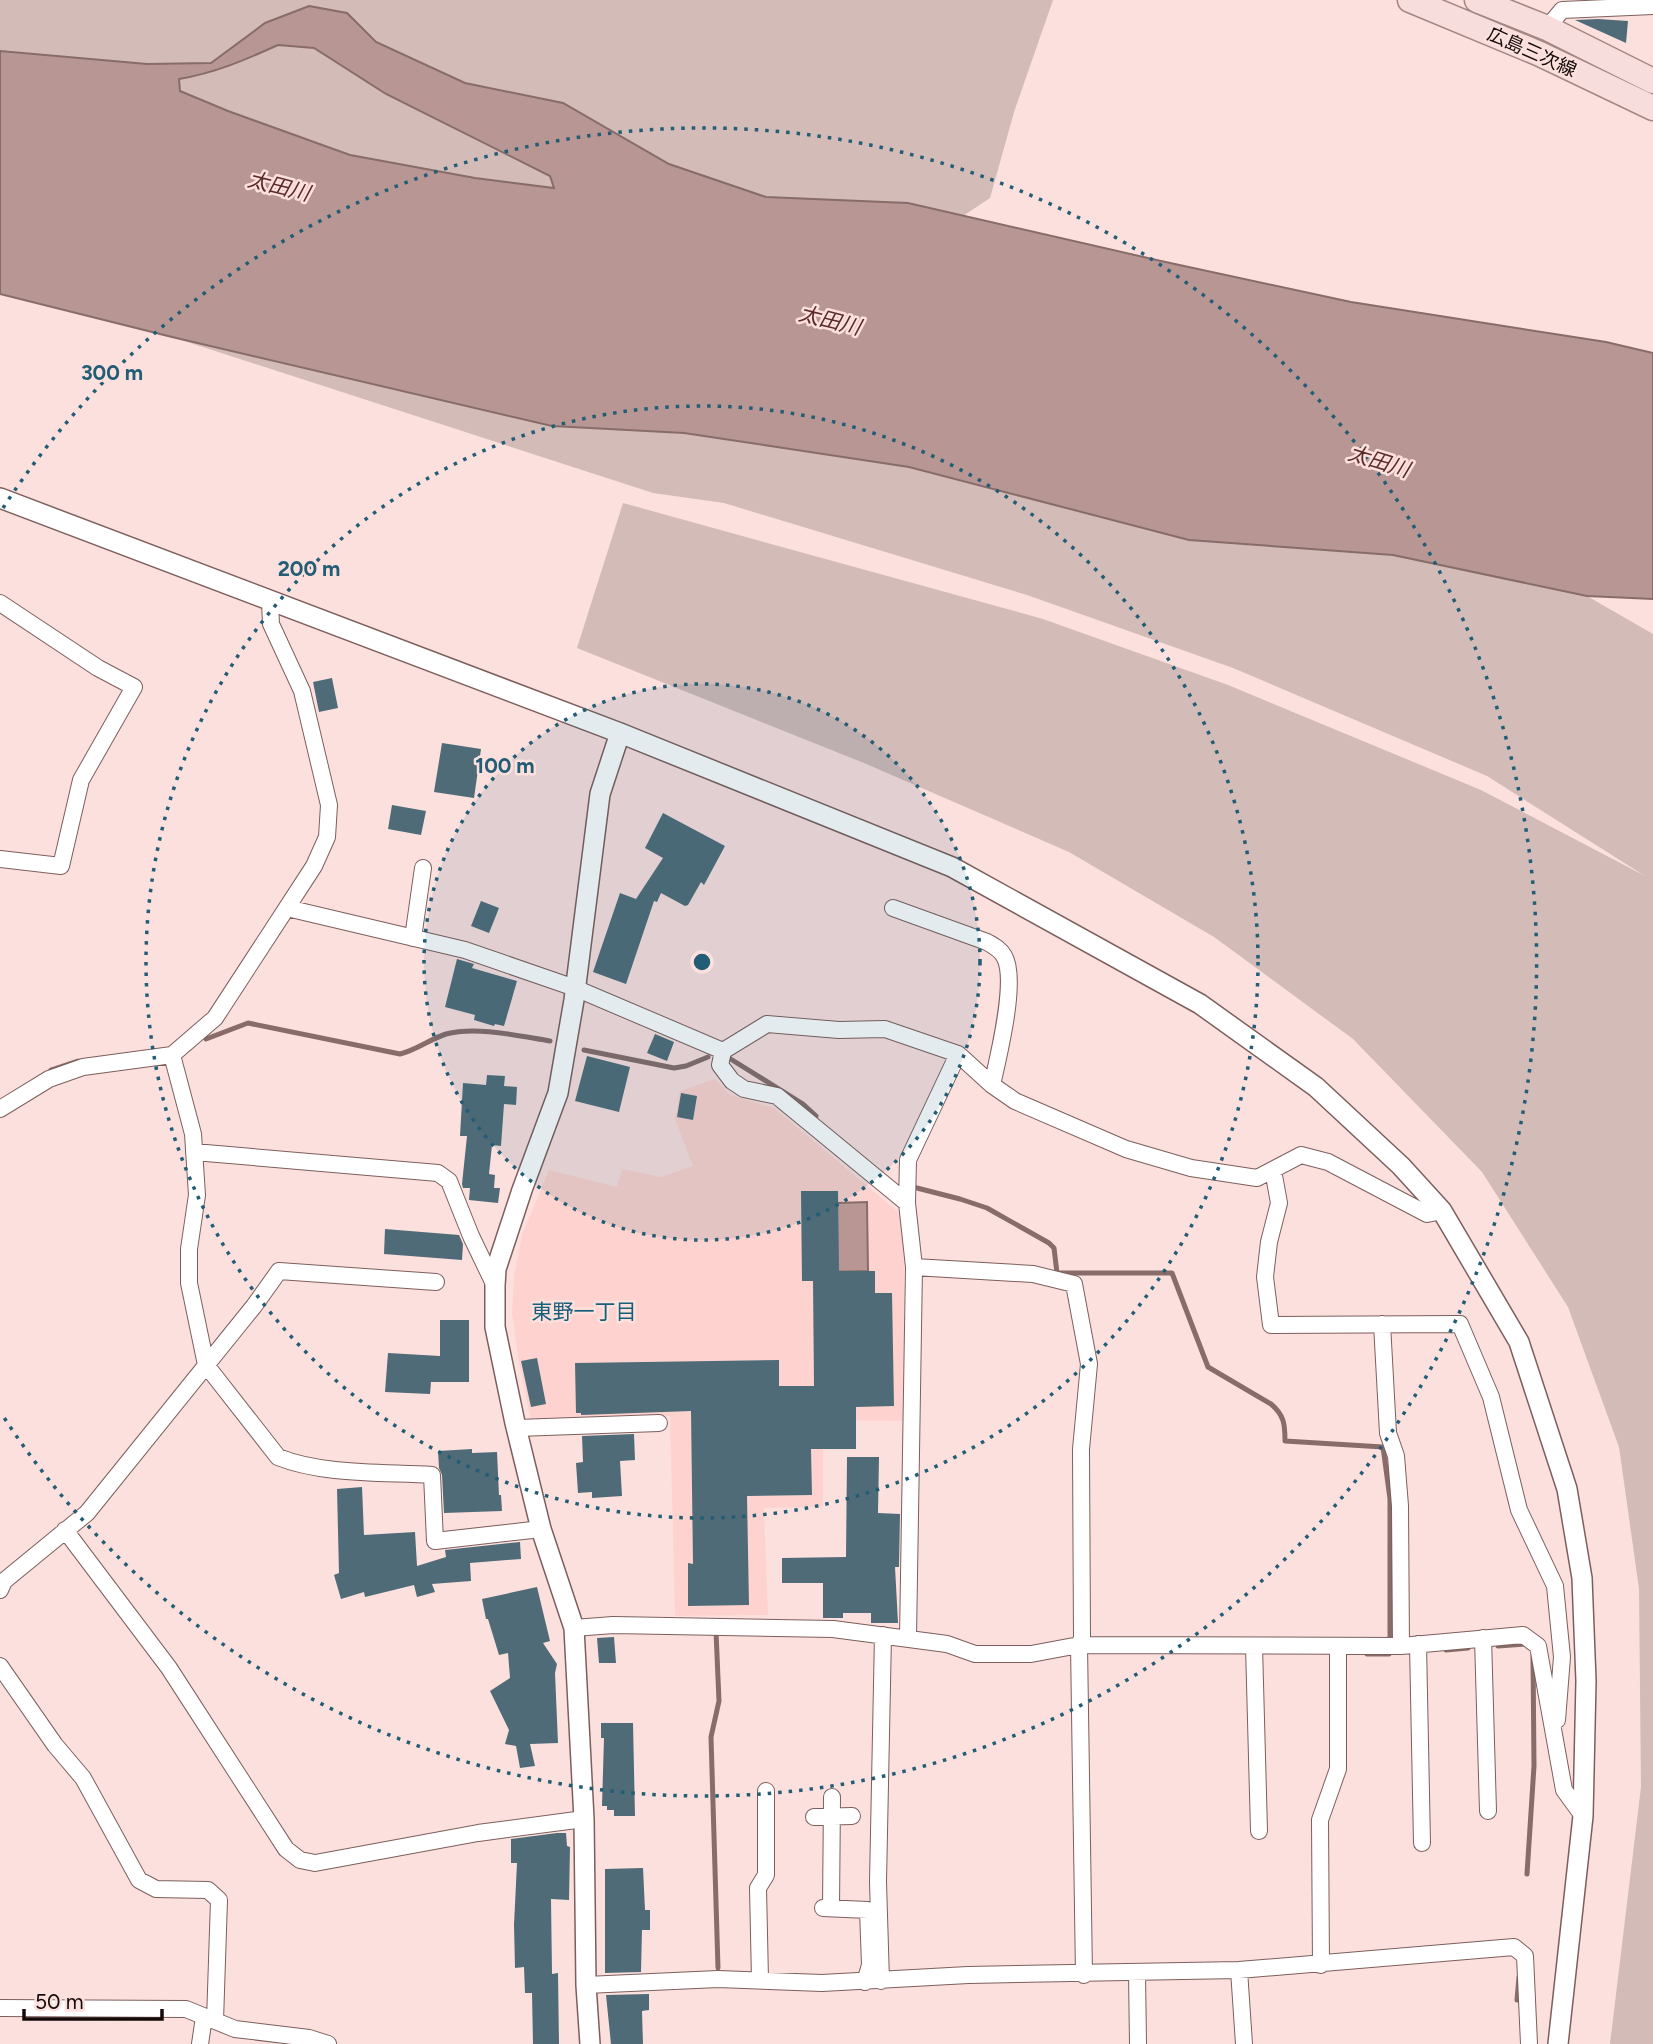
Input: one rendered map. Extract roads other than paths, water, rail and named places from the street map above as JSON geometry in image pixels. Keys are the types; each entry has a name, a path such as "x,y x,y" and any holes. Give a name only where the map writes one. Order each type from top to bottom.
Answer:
{"main road":[{"name":"広島三次線","path":"1410,0 1540,54 1653,108"},
{"name":"広島三次線","path":"1477,0 1547,28 1653,81"}],"street":[{"path":"1547,28 1562,10 1653,6"},
{"path":"0,498 621,733 952,867 1200,1004 1316,1087 1401,1166 1442,1212 1519,1342 1567,1489 1582,1578 1586,1681 1583,1816 1558,2044"},
{"path":"2,1104 49,1079 83,1068 172,1055 215,1018 314,866 327,837 330,805 302,691 271,624 270,601"},
{"path":"0,603 98,668 134,687 80,779 61,866 0,859"},
{"path":"590,2044 574,1628 541,1529 517,1429 495,1327 495,1286 496,1269 558,1093 575,988 600,794 621,733"},
{"path":"413,937 423,868"},
{"path":"287,908 465,950 575,988 723,1051"},
{"path":"893,908 987,942 999,949 1006,958 1006,1020 992,1085"},
{"path":"907,1203 777,1096 744,1089 732,1081 720,1065 723,1051 767,1024 839,1030 885,1029 958,1054 992,1085 1015,1101 1126,1149 1191,1168 1256,1178 1301,1155 1328,1162 1427,1214 1442,1212"},
{"path":"908,1638 914,1267 907,1203 908,1160 958,1054"},
{"path":"172,1055 193,1134 197,1195 189,1248 190,1283 206,1365 278,1457 290,1462 339,1470 432,1475 435,1541 541,1529"},
{"path":"194,1152 439,1173 449,1181 471,1237 495,1286"},
{"path":"1273,1170 1279,1203 1269,1242 1265,1277 1272,1325 1460,1324 1491,1397 1519,1510 1555,1586 1562,1657 1555,1740"},
{"path":"914,1267 1033,1274 1074,1284 1089,1364 1081,1449 1082,1638 1079,1645 1084,1975"},
{"path":"0,1590 4,1581 87,1513 254,1306 279,1271 436,1282"},
{"path":"1382,1324 1388,1433 1396,1456 1400,1506 1401,1646"},
{"path":"517,1429 659,1423"},
{"path":"65,1530 169,1668 286,1849 300,1860 315,1863 478,1833 583,1819"},
{"path":"574,1628 613,1625 833,1629 947,1644 975,1654 1031,1654 1079,1645 1401,1646 1523,1635 1538,1646 1564,1790 1583,1816"},
{"path":"873,1982 878,1882 883,1635"},
{"path":"1483,1638 1488,1811"},
{"path":"1418,1643 1422,1843"},
{"path":"1254,1646 1259,1831"},
{"path":"1321,1965 1320,1820 1338,1769 1338,1647"},
{"path":"0,1666 55,1745 83,1778 139,1880 156,1889 208,1890 219,1900 210,2019 200,2044"},
{"path":"760,1980 758,1888 766,1875 765,1791"},
{"path":"832,1797 827,1908 868,1910 873,1982"},
{"path":"814,1817 852,1816"},
{"path":"586,1985 718,1979 873,1982 968,1975 1084,1975 1239,1970 1514,1947 1525,1956 1529,2044"},
{"path":"1239,1970 1244,2044"},
{"path":"1137,1973 1138,2044"},
{"path":"0,2008 186,2009 235,2029 309,2038 327,2044"}],"water":[{"name":"太田川","path":"309,6 347,13 376,42 465,83 563,103 669,164 766,197 908,203 1351,302 1606,342 1653,353 1653,599 1587,596 1393,555 1189,540 909,467 684,433 552,426 0,294 0,51 147,64 211,63 265,23","holes":["278,45 314,48 386,94 550,176 554,188 475,178 350,155 180,91 179,79 217,70"]},
{"path":"867,1202 868,1271 825,1272 838,1203"}],"waterway":[{"path":"206,1039 248,1023 400,1054 440,1036 458,1032 498,1033 550,1041"},
{"path":"584,1050 674,1068 708,1057"},
{"path":"729,1058 803,1104 816,1116"},
{"path":"51,1070 78,1061"},
{"path":"913,1187 987,1208 1049,1243 1054,1248 1057,1273 1172,1273 1208,1367 1271,1404 1283,1420 1285,1441 1383,1447 1390,1499 1390,1639"},
{"path":"718,1632 719,1701 711,1737 718,1968"},
{"path":"1498,1646 1526,1644"},
{"path":"1446,1650 1468,1648"},
{"path":"1367,1654 1389,1654"},
{"path":"1527,1874 1534,1766 1533,1656"},
{"path":"1517,2000 1519,1977"}],"district":[{"name":"東野一丁目","path":"584,1311"}]}
